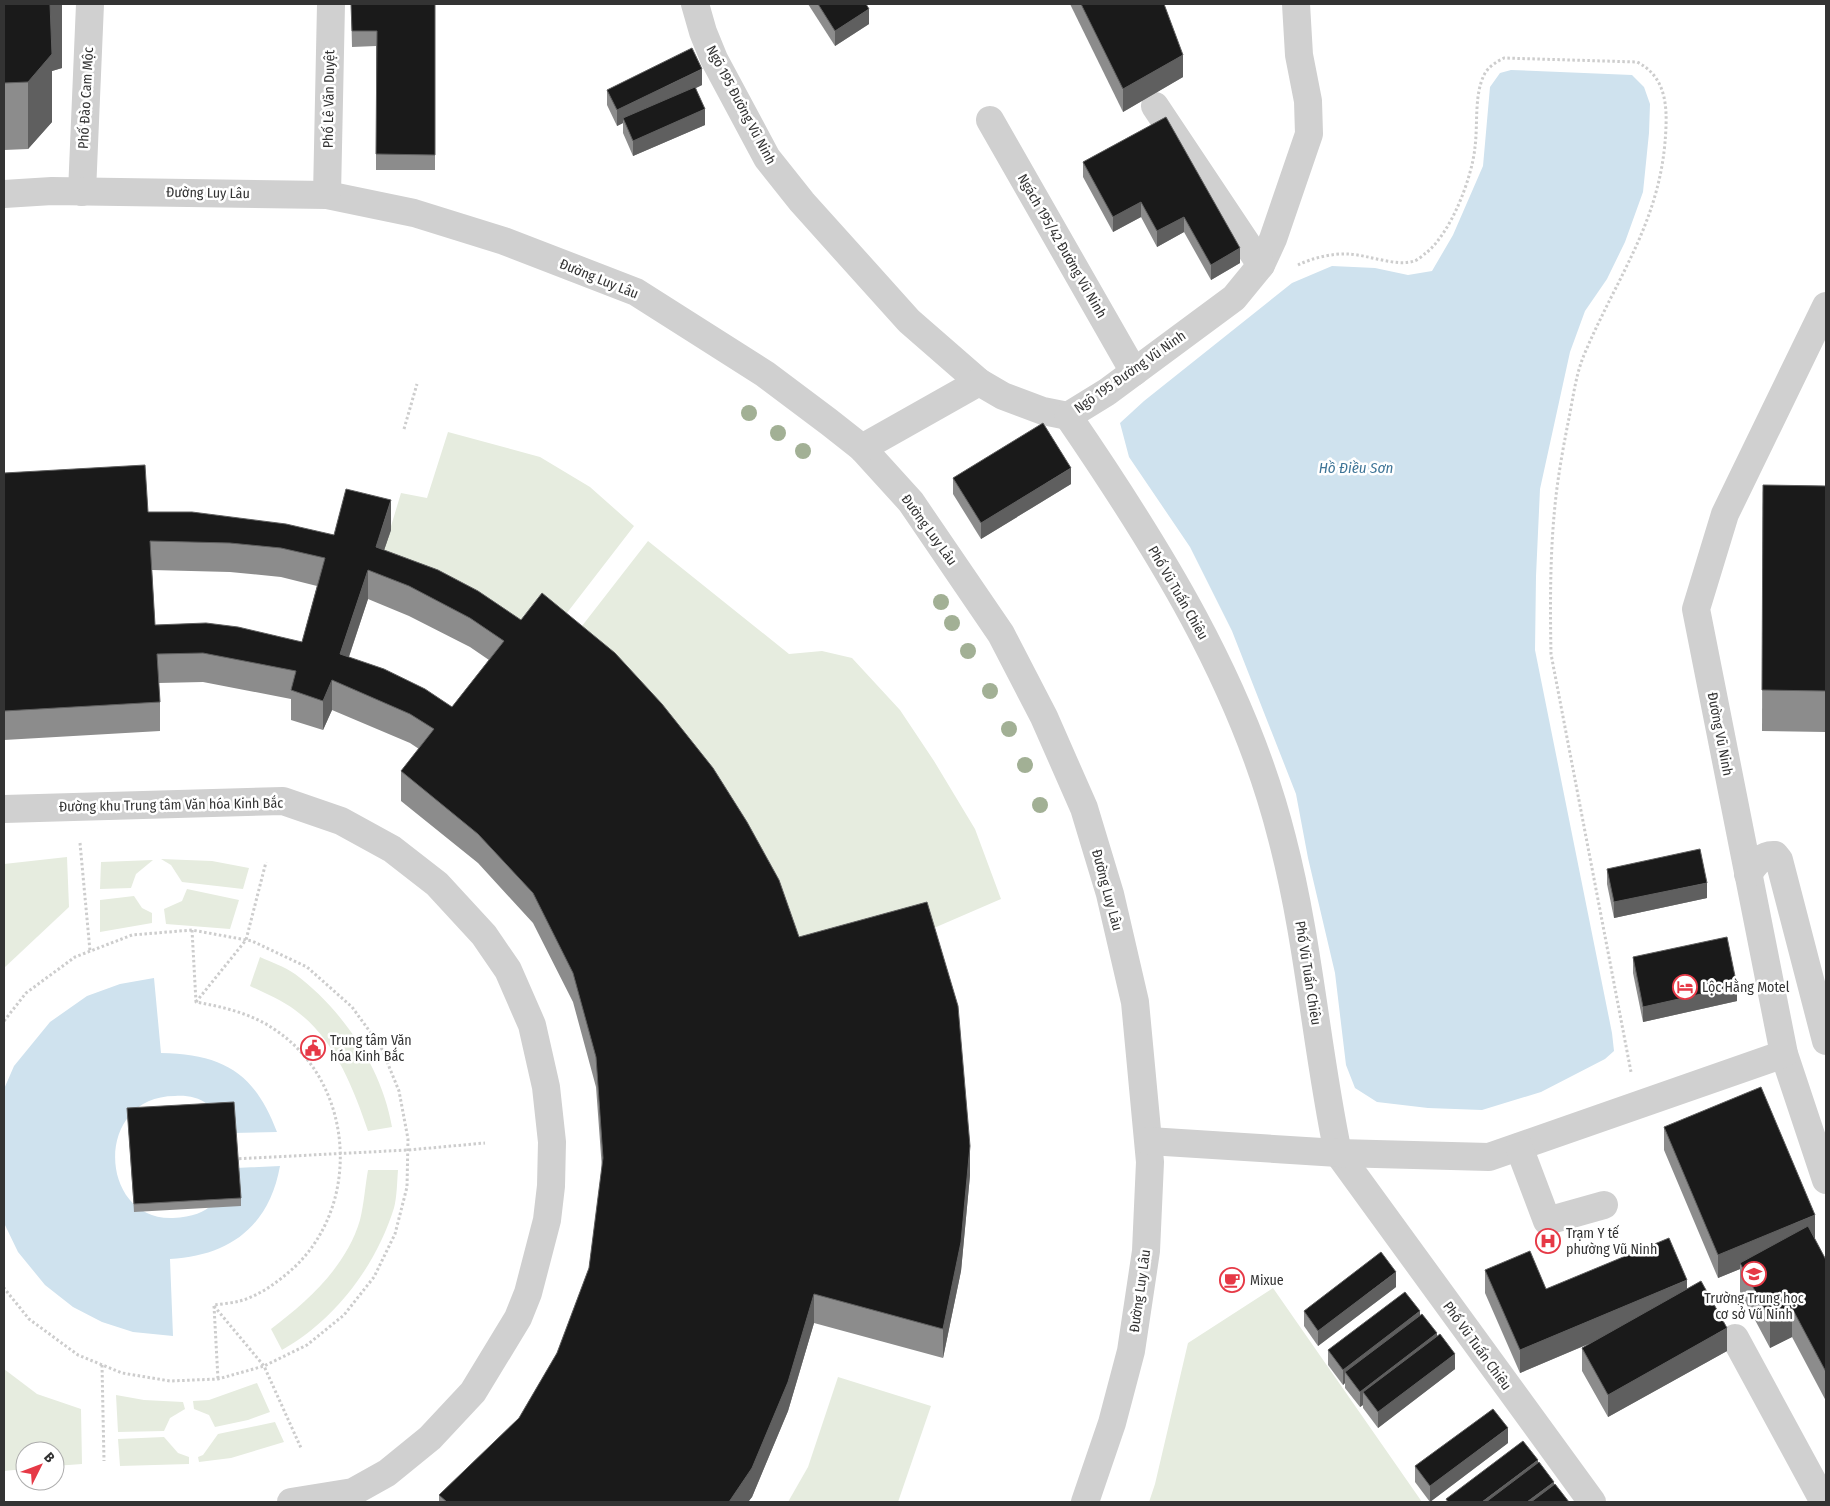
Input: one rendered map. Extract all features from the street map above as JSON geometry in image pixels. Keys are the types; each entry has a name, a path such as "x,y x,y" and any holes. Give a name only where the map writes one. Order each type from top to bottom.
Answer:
{"street":[{"name":"Phố Đào Cam Mộc","path":"82,192 90,4"},
{"name":"Phố Lê Văn Duyệt","path":"327,195 331,4"},
{"name":"Ngõ 195 Đường Vũ Ninh","path":"695,4 703,32 714,59 767,158 802,202 909,321 979,382 1003,396 1043,411 1068,416 1107,392 1234,298 1261,265 1273,238 1309,134 1308,101 1299,55 1296,4"},
{"path":"1155,106 1261,265"},
{"name":"Ngách 195/42 Đường Vũ Ninh","path":"990,120 1134,372"},
{"name":"Đường Luy Lâu","path":"4,194 52,191 327,195 414,213 504,241 636,292 765,374 862,448 911,502 1001,634 1044,717 1084,808 1110,894 1135,1002 1150,1162 1146,1251 1131,1351 1112,1423 1085,1502"},
{"name":"Đường Vũ Ninh","path":"1826,306 1725,514 1696,609 1784,1054 1826,1180"},
{"path":"862,448 979,382"},
{"name":"Phố Vũ Tuấn Chiêu","path":"1068,416 1161,559 1195,618 1250,739 1268,789 1284,848 1308,969 1328,1103 1338,1153 1592,1502"},
{"name":"Đường khu Trung tâm Văn hóa Kinh Bắc","path":"4,809 283,801 341,822 392,849 444,891 484,935 508,970 532,1025 546,1087 551,1133 551,1186 547,1220 528,1293 518,1318 477,1386 430,1438 387,1473 352,1492 291,1502"},
{"path":"1748,874 1758,861 1768,854 1775,855 1779,860 1821,1003 1826,1041"},
{"path":"1149,1141 1338,1153 1489,1157 1784,1054"},
{"path":"1519,1147 1547,1221 1604,1205"},
{"path":"1735,1338 1816,1500"}],"path":[{"path":"1294,268 1308,260 1349,254 1400,262 1414,262 1438,242 1448,224 1468,176 1475,149 1481,84 1485,73 1495,63 1504,58 1638,62 1648,67 1658,79 1664,94 1666,113 1665,152 1647,224 1583,357 1556,496 1550,592 1552,654 1631,1072"},
{"path":"404,429 417,384"},
{"path":"80,843 90,951"},
{"path":"196,1002 246,940 266,862"},
{"path":"192,930 196,1002"},
{"path":"4,1020 26,993 75,957 132,935 192,930 252,941 307,967 352,1007 380,1047 399,1091 408,1139 407,1187 395,1234 374,1277 344,1314 315,1339 264,1366 218,1379 170,1381 122,1373 78,1355 28,1319 4,1288"},
{"path":"196,1002 232,1008 274,1028 291,1043 307,1060 330,1099 337,1121 341,1153 338,1189 332,1211 310,1250 278,1282 258,1294 240,1301 214,1305"},
{"path":"226,1160 408,1150 485,1143"},
{"path":"214,1305 264,1366 301,1448"},
{"path":"214,1305 218,1379"},
{"path":"102,1365 104,1461"}],"shaded area":[{"path":"448,432 540,457 590,487 634,526 553,631 521,649 376,576 401,493 427,498"},
{"path":"648,541 789,654 822,651 852,658 900,710 934,761 975,829 1001,899 927,931 799,966 568,644"},
{"path":"67,857 69,907 4,968 4,864"},
{"path":"161,859 212,861 249,868 243,889 182,882 171,865"},
{"path":"153,860 136,874 131,888 100,889 101,862"},
{"path":"187,889 239,900 230,929 166,924 164,909 182,901"},
{"path":"134,896 142,908 152,913 152,923 100,932 100,900"},
{"path":"260,957 295,974 313,988 344,1023 370,1062 387,1105 392,1127 368,1131 349,1081 321,1035 309,1021 295,1010 250,986"},
{"path":"368,1170 398,1170 394,1208 386,1230 365,1271 351,1290 319,1323 301,1338 282,1350 271,1329 312,1295 345,1253 354,1237 360,1220"},
{"path":"1273,1288 1422,1502 1149,1502 1155,1484 1188,1343"},
{"path":"4,1369 37,1394 81,1409 82,1464 65,1465 65,1441 15,1441 15,1470 4,1471"},
{"path":"838,1377 931,1406 898,1502 788,1502 808,1467"},
{"path":"257,1383 270,1412 248,1420 215,1427 209,1415 194,1409 193,1401 209,1400"},
{"path":"116,1395 144,1400 183,1402 185,1409 170,1418 164,1431 118,1432"},
{"path":"275,1422 284,1442 231,1458 199,1462 198,1457 203,1455 218,1434"},
{"path":"164,1437 178,1453 189,1457 189,1464 120,1466 118,1439"}],"water":[{"name":"Hồ Điều Sơn","path":"1511,70 1632,75 1644,87 1650,104 1643,192 1625,242 1607,279 1585,311 1570,352 1540,489 1536,576 1535,650 1612,1033 1614,1051 1605,1059 1541,1092 1482,1110 1428,1108 1377,1102 1355,1088 1346,1065 1335,973 1308,858 1296,794 1232,631 1190,547 1129,457 1120,423 1144,401 1292,283 1332,266 1375,268 1408,275 1432,271 1453,235 1483,166 1490,87 1500,73"},
{"path":"154,978 161,1053 202,1057 234,1071 247,1081 258,1095 277,1132 232,1133 207,1104 192,1097 175,1096 148,1101 130,1115 119,1135 115,1158 119,1181 130,1200 148,1214 173,1218 186,1217 197,1214 213,1204 225,1189 236,1168 280,1166 275,1187 266,1206 256,1221 243,1234 211,1252 191,1257 170,1259 173,1336 133,1332 102,1322 73,1307 45,1285 18,1252 4,1223 4,1089 14,1066 50,1022 87,996 120,984"}],"building":[{"path":"4,4 50,4 52,54 28,82 4,83"},
{"path":"351,4 435,4 435,155 376,154 377,31 352,31"},
{"path":"818,4 866,4 869,9 835,31"},
{"path":"1081,4 1164,4 1183,55 1123,89"},
{"path":"692,48 702,69 617,110 607,90"},
{"path":"695,87 705,109 633,141 623,118"},
{"path":"1166,117 1240,248 1211,265 1184,217 1157,231 1141,202 1113,217 1083,162"},
{"path":"1043,423 1071,468 981,523 953,478"},
{"path":"145,465 148,512 192,512 286,524 334,535 346,489 391,500 376,547 438,570 478,591 521,620 542,593 615,653 662,704 713,768 747,822 779,880 799,937 927,902 958,1006 970,1146 961,1242 943,1329 814,1294 788,1382 752,1468 729,1502 447,1502 439,1495 519,1418 557,1353 589,1268 603,1158 596,1057 573,973 533,893 478,834 401,771 434,729 410,714 332,680 323,701 291,690 296,671 203,653 157,654 160,702 4,711 4,473","holes":["150,541 230,543 281,548 325,558 302,642 238,627 206,623 155,625","368,570 409,586 470,618 504,641 452,707 425,689 384,669 340,654"]},
{"path":"1763,485 1826,486 1826,691 1762,690"},
{"path":"1700,849 1707,883 1614,902 1607,869"},
{"name":"Lộc Hằng Motel","path":"1727,937 1737,986 1643,1007 1633,957"},
{"path":"1761,1087 1815,1215 1718,1255 1664,1127"},
{"path":"234,1102 241,1198 134,1204 127,1108"},
{"path":"1808,1226 1826,1260 1826,1372 1792,1308 1770,1319 1740,1263"},
{"path":"1669,1238 1687,1280 1520,1350 1485,1270 1530,1251 1546,1289"},
{"path":"1381,1252 1396,1272 1318,1331 1304,1311"},
{"path":"1701,1281 1727,1328 1608,1395 1582,1348"},
{"path":"1405,1292 1420,1311 1343,1370 1328,1350"},
{"path":"1422,1314 1437,1333 1360,1392 1345,1372"},
{"path":"1440,1334 1455,1354 1378,1412 1363,1392"},
{"path":"1493,1409 1508,1428 1430,1486 1415,1466"},
{"path":"1523,1441 1538,1460 1482,1502 1448,1502 1446,1499"},
{"path":"1539,1462 1554,1482 1527,1502 1486,1502"},
{"path":"1555,1484 1569,1502 1531,1502"}],"place":[{"name":"Lộc Hằng Motel","path":"1685,987"},
{"name":"Trung tâm Văn hóa Kinh Bắc","path":"313,1048"},
{"name":"Trạm Y tế phường Vũ Ninh","path":"1548,1241"},
{"name":"Trường Trung học cơ sở Vũ Ninh","path":"1754,1274"},
{"name":"Mixue","path":"1232,1280"}]}
